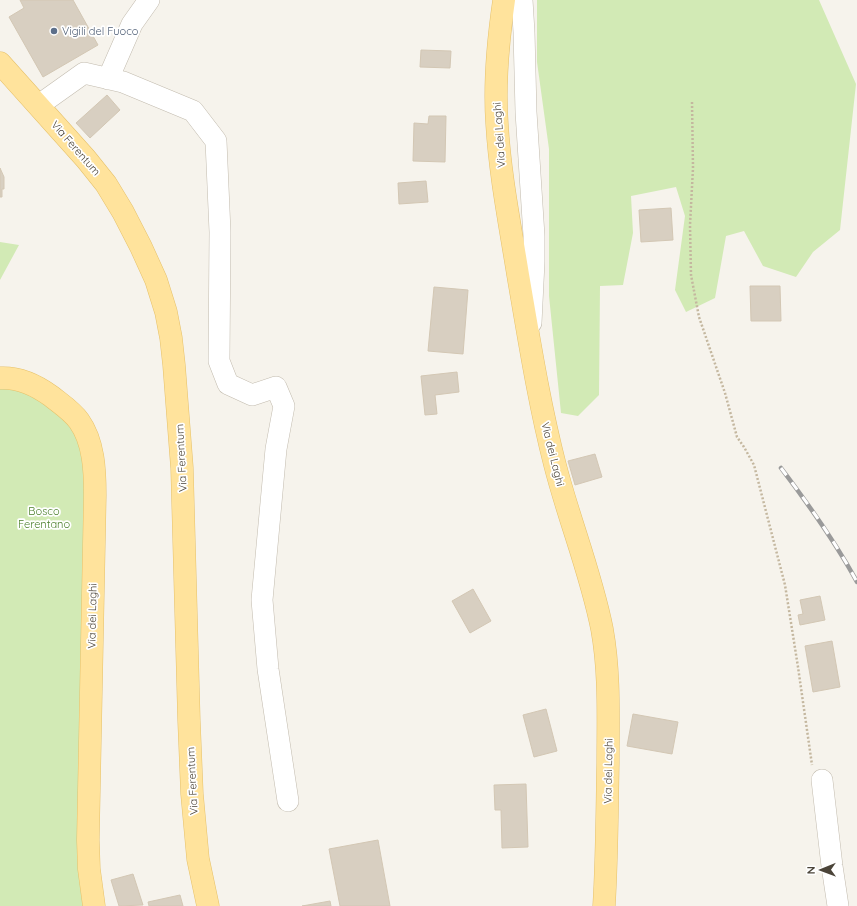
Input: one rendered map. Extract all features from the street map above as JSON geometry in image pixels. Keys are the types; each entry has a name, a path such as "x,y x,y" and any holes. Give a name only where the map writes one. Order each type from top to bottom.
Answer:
{"main road":[{"name":"Via dei Laghi","path":"504,0 497,63 496,99 501,166 536,384 555,466 592,587 605,650 608,708 607,853 604,906"},
{"name":"Via Ferentum","path":"0,63 93,167 115,198 136,236 156,280 168,325 174,365 182,468 192,800 198,860 208,906"},
{"name":"Via dei Laghi","path":"0,378 15,379 35,385 68,409 82,425 88,438 93,458 95,495 88,840 89,869 94,906"}],"street":[{"path":"108,79 132,24 149,0"},
{"path":"522,0 526,112 534,244 529,343"},
{"path":"39,105 84,73 123,82 193,111 216,141 220,232 220,361 228,384 252,394 276,387 284,406 276,449 262,600 268,669 288,800"},
{"path":"822,780 838,906"}],"path":[{"path":"692,102 693,168 690,224 691,275 699,317 723,385 737,437 754,465 785,585 812,768 822,780"}],"green space":[{"path":"537,0 819,0 856,84 840,230 813,252 796,277 763,266 744,231 726,236 715,298 686,312 675,290 685,216 676,187 631,196 633,233 623,285 600,286 599,395 578,416 561,413 549,296 549,149 537,62"},
{"path":"0,242 19,245 0,280"},
{"name":"Bosco Ferentano","path":"0,387 24,387 64,414 83,442 89,485 79,840 83,906 0,906"}],"building":[{"name":"Vigili del Fuoco","path":"20,0 73,0 98,45 43,77 9,17 24,8"},
{"path":"421,50 451,51 450,68 420,67"},
{"path":"107,95 120,110 90,138 76,123"},
{"path":"429,116 446,116 445,162 413,161 414,123 428,124"},
{"path":"0,168 4,177 2,197 0,197"},
{"path":"426,181 428,202 399,204 398,183"},
{"path":"671,208 673,240 641,242 639,210"},
{"path":"750,286 780,286 781,321 751,321"},
{"path":"434,287 468,290 463,354 428,351"},
{"path":"457,372 459,392 435,395 437,414 425,415 421,376"},
{"path":"595,454 602,477 575,485 568,461"},
{"path":"473,589 491,621 470,633 452,601"},
{"path":"820,596 825,620 800,625 798,615 803,614 800,600"},
{"path":"832,641 840,687 813,692 805,646"},
{"path":"546,709 557,751 534,757 523,715"},
{"path":"633,714 678,722 672,754 627,746"},
{"path":"526,784 528,847 502,848 501,810 495,810 494,785"},
{"path":"378,840 390,906 340,906 329,849"},
{"path":"133,874 143,905 119,906 111,880"},
{"path":"180,895 183,906 149,906 148,902"},
{"path":"330,901 331,906 302,906"}],"railway":[{"path":"781,468 840,552 857,582"}],"place":[{"name":"Vigili del Fuoco","path":"54,31"}]}
